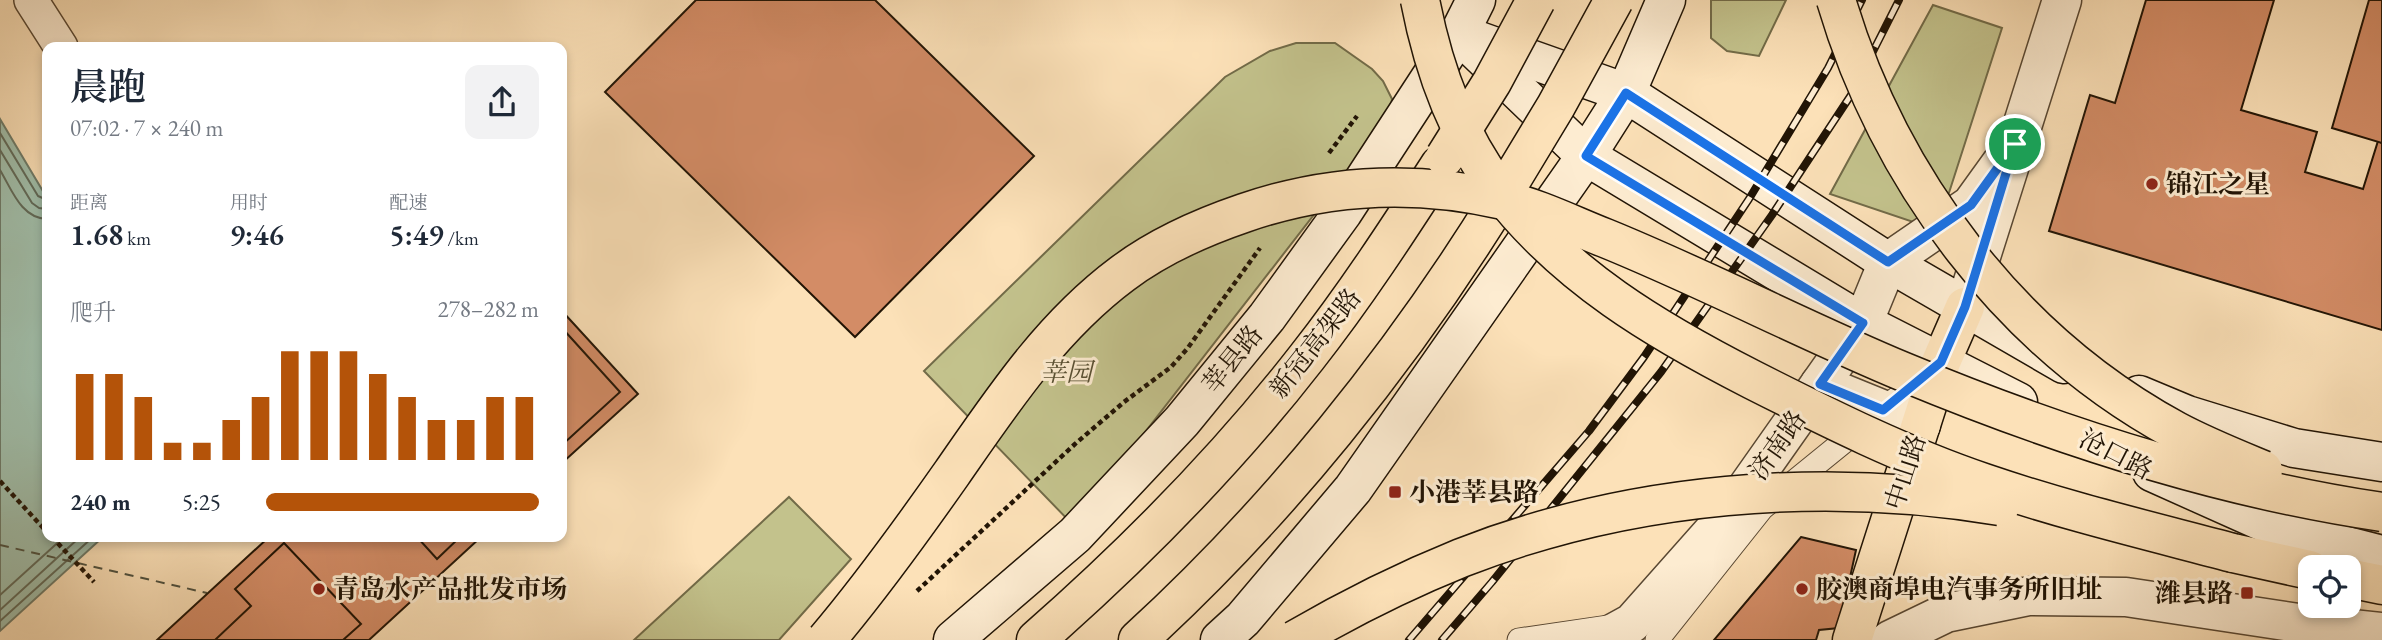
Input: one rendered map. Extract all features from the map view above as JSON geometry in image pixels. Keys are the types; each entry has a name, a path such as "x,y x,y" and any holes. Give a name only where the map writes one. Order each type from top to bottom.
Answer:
{"main road":[{"path":"1420,0 1441,84 1452,110 1498,189 1537,234 1583,276 1630,311 1684,344 1758,383 1831,419 1934,464 2033,499 2233,553"},
{"name":"莘县路","path":"953,640 1076,535 1182,421 1266,317 1343,212 1459,34 1476,0"},
{"name":"新冠高架路","path":"1036,640 1157,527 1259,415 1307,357 1391,240 1445,157 1492,82 1536,0"},
{"path":"1138,640 1236,543 1328,438 1367,388 1487,221 1556,106 1614,0"},
{"path":"1220,640 1243,620 1353,489 1586,156 1626,93 1666,0"},
{"path":"1836,0 1869,93 1898,151 1925,195 1973,261 2062,352 2127,401 2177,431 2270,474 2382,510"},
{"path":"1965,307 2062,0"},
{"path":"1459,34 1626,93 1888,262 2070,368 2187,415 2294,448 2382,463"},
{"name":"沧口路","path":"1459,34 1586,156 1863,323 2161,477 2277,528 2382,555"},
{"path":"1888,262 1971,205 2015,144"},
{"path":"826,640 889,561 1032,362 1098,294 1149,256 1204,227 1285,200 1369,187 1443,190 1510,202 1669,265 1899,370 2022,418 2211,476 2299,498 2382,510"},
{"name":"济南路","path":"1630,634 1727,516 1863,323 1888,262"},
{"name":"中山路","path":"1852,640 1941,362 1965,307"},
{"path":"1820,384 1921,425"},
{"path":"1295,640 1373,597 1486,549 1600,516 1696,499 1799,493 1927,497 2024,510 2298,567"},
{"path":"2361,581 2382,585"},
{"path":"1890,640 1946,613 2029,596 2126,597 2305,624 2382,632"}],"street":[{"path":"32,0 58,42"}],"lane":[{"name":"济南路","path":"1630,634 1762,508 1941,362"},
{"path":"1519,640 1630,634"}],"path":[{"path":"1323,162 1355,118 1365,109"},
{"path":"916,592 1075,444 1124,402 1171,367 1267,239"},
{"path":"0,481 42,527"},
{"path":"57,542 94,582"}],"green space":[{"path":"1711,0 1786,0 1759,56 1727,51 1711,38"},
{"path":"1933,5 2002,28 1937,230 1830,194"},
{"name":"莘园","path":"1296,43 1335,43 1372,69 1383,81 1392,99 1389,118 1073,525 924,371 1225,77 1270,51"},
{"path":"789,497 851,559 779,640 634,640"}],"water":[{"path":"0,119 42,190 42,542 98,542 0,631"}],"building":[{"path":"696,0 875,0 1034,156 855,337 605,92"},
{"path":"2146,0 2274,0 2241,110 2317,132 2305,172 2363,189 2378,141 2382,143 2382,330 2049,231 2090,95 2115,103"},
{"path":"2369,0 2382,0 2382,143 2332,128"},
{"path":"567,316 638,394 567,458"},
{"path":"567,334 620,392 567,440"},
{"name":"胶澳商埠电汽事务所旧址","path":"1801,537 1856,550 1839,628 1819,630 1816,640 1714,640"},
{"name":"青岛水产品批发市场","path":"264,542 476,542 369,640 157,640"},
{"path":"422,542 455,542 437,559"},
{"path":"284,543 361,624 343,640 215,640 251,606 235,589"}],"ferry route":[{"path":"0,545 207,593"}],"railway":[{"path":"1409,640 1589,431 1644,357 1749,199 1828,68 1862,0"},
{"path":"1442,640 1661,372 1772,215 1851,95 1899,0"}],"place":[{"name":"锦江之星","path":"2152,184"},
{"name":"小港莘县路","path":"1395,492"},
{"name":"青岛水产品批发市场","path":"319,589"},
{"name":"胶澳商埠电汽事务所旧址","path":"1802,589"},
{"name":"潍县路","path":"2247,593"}],"route":[{"path":"1626,93 1888,262 1971,205 2015,144 1965,307 1941,362 1883,410 1820,384 1863,323 1586,156 1626,93"}]}
